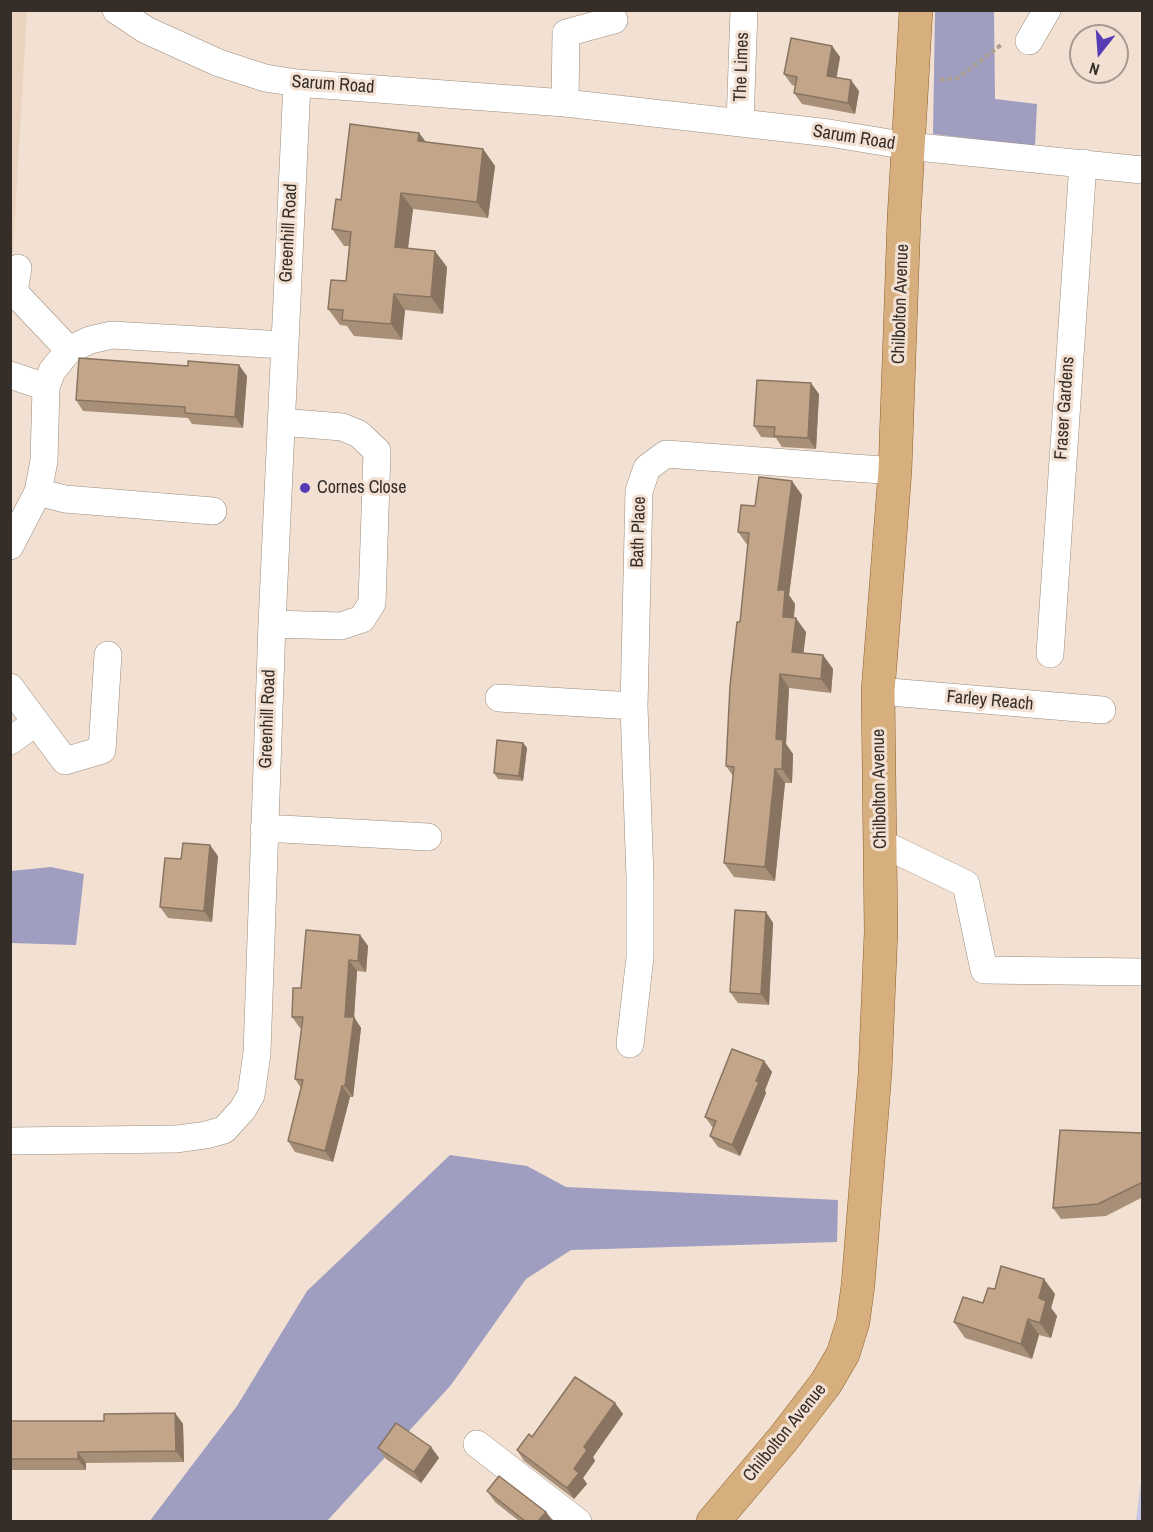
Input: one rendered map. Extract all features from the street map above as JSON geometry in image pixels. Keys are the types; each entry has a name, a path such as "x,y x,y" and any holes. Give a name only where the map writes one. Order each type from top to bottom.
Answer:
{"main road":[{"name":"Chilbolton Avenue","path":"713,1521 812,1403 843,1353 853,1322 874,1073 882,843 878,692 895,471 908,146 916,10"}],"street":[{"name":"Sarum Road","path":"116,10 146,30 219,63 265,78 297,83 565,103 829,133 908,146 1143,170"},
{"name":"The Limes","path":"740,123 744,10"},
{"path":"1019,40 1047,10"},
{"path":"565,103 566,33 614,20"},
{"name":"Greenhill Road","path":"10,1141 177,1139 224,1130 243,1109 251,1095 257,1053 272,624 297,83"},
{"name":"Fraser Gardens","path":"1050,654 1083,164"},
{"path":"18,268 14,292 69,350"},
{"path":"10,546 38,492 44,461 46,387 52,371 69,350 90,340 112,335 284,345"},
{"path":"10,375 46,387"},
{"path":"272,624 341,626 362,619 372,603 377,451 359,434 342,428 281,422"},
{"name":"Bath Place","path":"630,1044 640,957 640,878 634,706 639,491 647,468 666,454 895,471"},
{"path":"38,492 66,499 213,511"},
{"path":"10,687 65,761 102,750 108,655"},
{"name":"Farley Reach","path":"878,692 1102,710"},
{"path":"500,698 634,706"},
{"path":"10,741 36,722"},
{"path":"264,828 428,837"},
{"path":"882,843 966,884 984,970 1143,972"},
{"path":"477,1444 578,1521"}],"path":[{"path":"912,82 958,78 1019,40"}],"shaded area":[{"path":"11,11 27,11 11,283"},
{"path":"935,11 994,11 995,99 1037,104 1035,146 933,134"},
{"path":"51,867 84,874 76,945 11,943 11,871"},
{"path":"450,1155 527,1166 566,1187 838,1200 837,1242 571,1250 526,1279 451,1385 327,1521 149,1522 237,1406 307,1291"},
{"path":"1142,1474 1142,1521 1136,1521"}],"building":[{"path":"791,38 832,46 827,76 851,80 848,103 794,93 797,77 784,74"},
{"path":"350,124 419,133 418,141 483,149 477,202 401,193 395,247 435,251 431,297 394,294 391,324 342,320 343,310 328,309 331,280 346,281 351,232 332,229 336,199 341,200"},
{"path":"79,358 188,366 188,361 239,365 235,417 185,413 185,407 76,400"},
{"path":"757,380 811,383 808,438 774,436 775,427 754,426"},
{"path":"759,477 792,481 778,590 785,590 783,617 796,618 792,652 823,655 821,679 780,674 776,739 783,740 782,769 775,769 765,867 724,863 734,767 726,766 730,686 737,622 740,622 749,533 738,532 741,505 755,506"},
{"path":"497,740 523,743 519,776 494,773"},
{"path":"183,843 210,845 204,911 160,907 165,858 181,859"},
{"path":"735,910 766,912 761,994 730,992"},
{"path":"306,930 360,935 358,961 349,960 345,1017 354,1017 345,1086 342,1086 325,1151 288,1141 303,1080 295,1079 303,1017 292,1017 293,988 301,988"},
{"path":"732,1049 764,1061 756,1081 759,1082 732,1145 710,1136 716,1121 705,1117"},
{"path":"1060,1130 1143,1133 1143,1182 1098,1204 1053,1208"},
{"path":"1001,1266 1044,1279 1039,1298 1046,1301 1040,1323 1028,1319 1021,1344 954,1322 963,1297 983,1303 988,1288 995,1289"},
{"path":"575,1377 615,1403 584,1447 587,1450 574,1469 579,1473 567,1488 517,1450 529,1434 532,1437"},
{"path":"175,1413 176,1451 78,1452 78,1459 10,1459 10,1421 104,1421 104,1414"},
{"path":"396,1423 431,1447 414,1472 378,1448"},
{"path":"499,1476 546,1512 538,1521 525,1521 487,1491"}],"place":[{"name":"Cornes Close","path":"305,488"}]}
